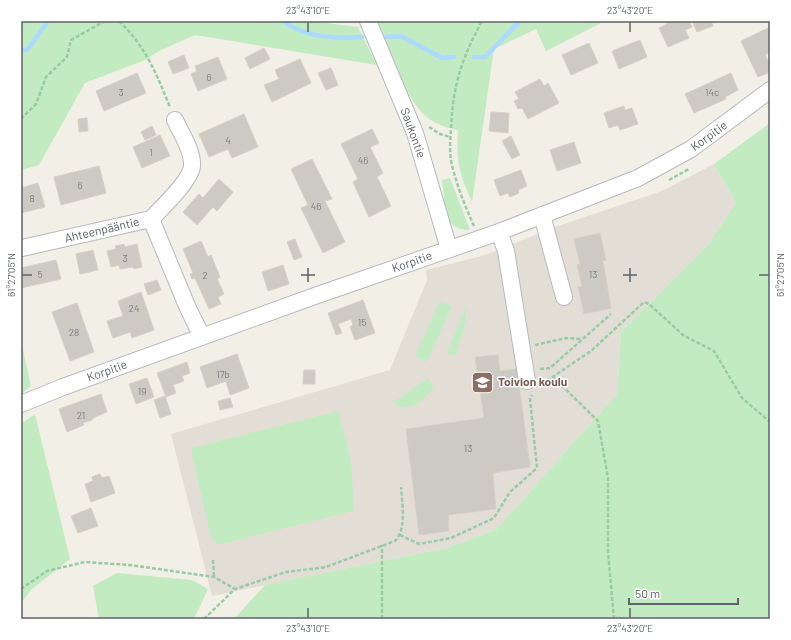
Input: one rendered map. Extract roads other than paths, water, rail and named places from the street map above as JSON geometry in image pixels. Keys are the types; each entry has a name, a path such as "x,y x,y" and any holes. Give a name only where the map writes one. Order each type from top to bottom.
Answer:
{"street":[{"name":"Saukontie","path":"368,21 415,133 449,249"},
{"name":"Korpitie","path":"28,400 499,232 638,178 674,160 770,90"},
{"path":"150,219 176,192 190,173 192,167 185,141 175,120"},
{"path":"542,215 564,297"},
{"name":"Ahteenpääntie","path":"22,248 150,219 187,306 202,337"},
{"path":"499,232 506,251 521,348 531,383"}],"waterway":[{"path":"21,51 28,49 48,21"},
{"path":"283,21 301,31 310,34 342,38 362,37"},
{"path":"474,57 485,57 520,21"},
{"path":"387,37 401,36 442,58 454,57"}],"place":[{"name":"Toivion koulu","path":"483,382"}]}
